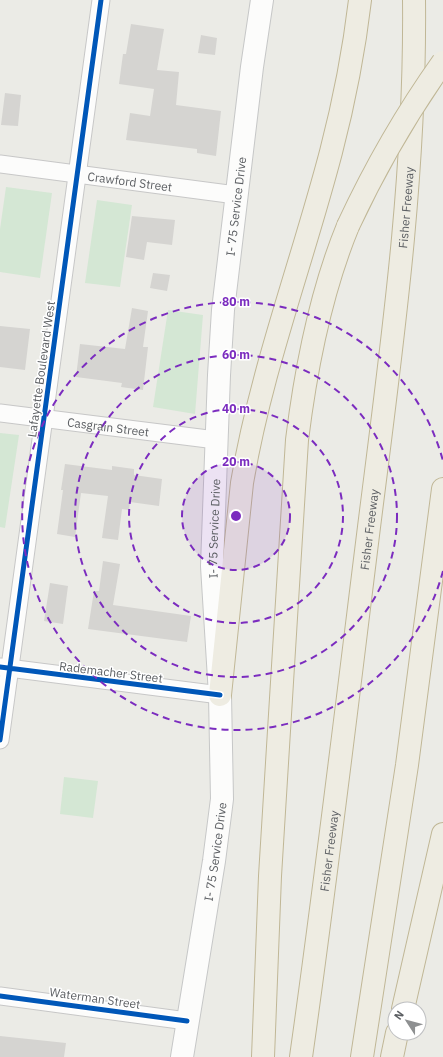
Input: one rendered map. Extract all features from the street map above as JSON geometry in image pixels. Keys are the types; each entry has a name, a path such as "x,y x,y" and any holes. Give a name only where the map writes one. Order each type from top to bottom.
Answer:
{"highway":[{"path":"220,695 242,483 247,456 263,384 331,152 353,53 360,0"},
{"name":"Fisher Freeway","path":"301,1057 317,944 395,323 408,187 414,44 414,0"},
{"path":"263,1057 271,868 297,440 302,397 323,296 348,226 388,148 419,96 443,62"},
{"path":"362,1057 407,765 443,489"},
{"path":"405,1001 443,834"},
{"path":"392,1057 395,1041"}],"main road":[{"name":"I- 75 Service Drive","path":"182,1057 220,825 223,777 220,695 212,566 216,440 223,310 252,67 262,0"}],"street":[{"name":"Lafayette Boulevard West","path":"0,740 4,668 44,418 101,0"},
{"name":"Crawford Street","path":"0,164 236,195"},
{"name":"Casgrain Street","path":"0,413 216,440"},
{"name":"Rademacher Street","path":"4,668 220,695"},
{"name":"Waterman Street","path":"0,996 187,1021"}],"green space":[{"path":"6,187 52,193 40,278 0,272 0,229"},
{"path":"97,200 132,205 120,287 85,283"},
{"path":"168,310 203,315 195,414 153,407"},
{"path":"0,433 19,435 5,528 0,527"},
{"path":"64,777 98,781 93,818 60,814"}],"building":[{"path":"131,24 164,29 157,70 179,72 176,105 221,111 216,156 197,153 197,149 126,140 130,113 150,116 154,89 119,84 123,54 126,54"},
{"path":"201,35 217,38 215,55 198,53"},
{"path":"5,93 21,95 18,126 1,125"},
{"path":"132,216 175,220 172,245 147,242 144,260 126,257"},
{"path":"153,273 170,275 167,291 150,288"},
{"path":"132,308 148,311 143,347 148,347 143,390 121,387 122,383 76,377 80,344 125,349"},
{"path":"0,326 30,329 25,370 0,367"},
{"path":"65,464 112,470 112,466 134,469 134,475 162,479 159,506 130,502 129,510 122,509 118,540 102,538 108,496 81,493 75,537 57,534"},
{"path":"103,561 120,564 113,605 191,616 187,642 88,629 94,591 99,591"},
{"path":"50,583 68,586 63,624 44,621"},
{"path":"0,1036 66,1043 64,1057 0,1057"}],"cycle path":[{"path":"0,740 101,0"},
{"path":"0,667 220,695"},
{"path":"0,996 187,1021"}]}
